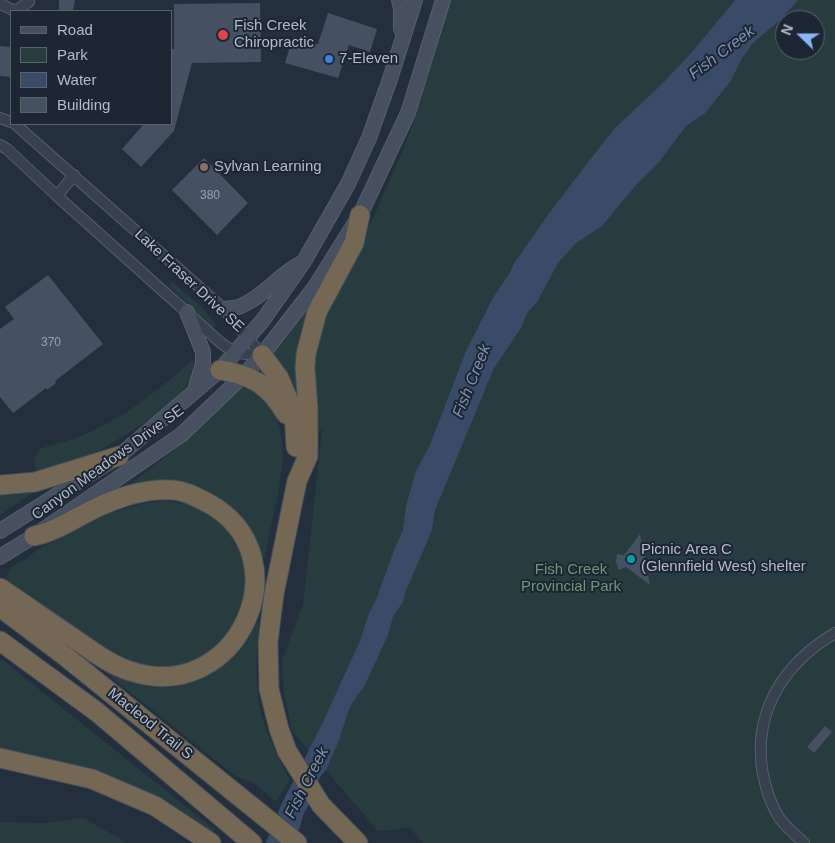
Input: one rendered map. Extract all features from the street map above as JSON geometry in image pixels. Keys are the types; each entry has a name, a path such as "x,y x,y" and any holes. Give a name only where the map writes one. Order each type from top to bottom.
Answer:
{"highway":[{"path":"358,843 321,806 287,751 269,690 268,642 274,594 297,481 308,456 306,354 317,312 354,243 360,215"},
{"path":"262,355 279,378 294,413 297,481"},
{"path":"220,370 254,380 272,393 295,430"},
{"path":"0,485 35,482 119,456"},
{"path":"0,588 107,662 131,672 151,676 171,676 193,672 208,664 220,656 238,636 250,616 255,593 253,559 244,538 228,516 189,493 174,490 155,490 126,497 97,508 50,532 34,536"},
{"name":"Macleod Trail S","path":"0,607 65,656 297,843"},
{"name":"Macleod Trail S","path":"0,641 97,712 252,843"},
{"path":"0,758 92,778 155,806 211,843"}],"main road":[{"path":"399,0 402,40"},
{"name":"Canyon Meadows Drive SE","path":"0,531 119,456 220,370 263,320 303,263 348,184 369,138 415,0"},
{"name":"Canyon Meadows Drive SE","path":"0,557 34,536 181,435 243,376 262,355 315,287 360,215 408,113 443,0"},
{"path":"224,309 243,306 290,268 303,263"},
{"path":"187,312 203,352 203,364 195,390"}],"street":[{"path":"17,10 29,2"},
{"path":"0,4 13,10"},
{"name":"Lake Fraser Drive SE","path":"16,125 224,309 262,355"},
{"name":"Lake Fraser Drive SE","path":"0,145 7,149 57,196 235,353 262,355"},
{"path":"57,196 74,175"},
{"path":"804,843 790,831 772,806 763,775 760,741 770,703 788,672 811,650 835,633"}],"green space":[{"name":"Fish Creek Provincial Park","path":"451,0 835,0 835,843 423,843 410,828 378,831 292,731 284,693 282,660 303,605 322,430 315,431 314,341 374,216 416,116"},
{"path":"172,282 204,309 216,325 212,328 169,286"},
{"path":"305,314 309,317 297,376 297,390 295,391 271,358"},
{"path":"194,359 194,372 187,385 158,413 96,452 38,475 34,461 40,449 81,436 112,421 155,392"},
{"path":"244,387 255,392 264,400 275,416 281,434 283,455 281,476 265,557 259,557 222,507 122,491 173,451"},
{"path":"33,488 34,492 0,515 0,495"},
{"path":"168,501 188,505 206,513 223,525 235,539 244,558 248,577 243,617 205,660 171,670 132,666 2,582 12,567 37,550 108,514 144,503"},
{"path":"259,623 256,666 260,708 269,736 290,780 276,802 255,784 234,775 97,666 99,664 127,677 149,684 169,685 193,680 205,676 226,664 245,645 256,624"},
{"path":"0,658 214,829 210,835 0,751"},
{"path":"84,818 127,843 0,843 0,822 47,823"}],"water":[{"name":"Fish Creek","path":"735,0 798,0 789,10 775,10 775,24 752,44 742,58 730,82 705,113 686,126 659,162 636,185 602,226 576,243 558,263 537,302 527,313 521,328 494,368 435,510 432,530 405,593 403,602 393,616 388,635 365,685 352,703 326,770 320,777 314,795 304,813 295,843 266,843 281,805 322,724 360,641 369,613 376,600 403,530 406,506 416,471 430,445 466,351 493,298 515,262 550,212 615,128 662,84 694,50"}],"building":[{"path":"59,0 75,0 73,10 59,10"},
{"path":"260,3 261,62 192,63 174,131 141,167 122,149 143,125 172,125 174,4"},
{"path":"328,13 377,29 370,52 349,45 338,78 285,63 293,37 318,44"},
{"path":"0,46 10,47 10,77 0,76"},
{"path":"204,158 248,203 217,235 172,190"},
{"path":"48,275 103,344 55,381 56,383 47,390 46,388 13,413 0,397 0,329 14,319 5,307"},
{"name":"Picnic Area C (Glennfield West) shelter","path":"640,534 650,585 626,567 619,570 616,562 617,554 624,555"},
{"path":"825,726 832,732 814,753 807,747"}],"place":[{"name":"Fish Creek Chiropractic","path":"223,35"},
{"name":"7-Eleven","path":"329,59"},
{"name":"Sylvan Learning","path":"204,167"},
{"name":"Picnic Area C (Glennfield West) shelter","path":"631,559"}]}
